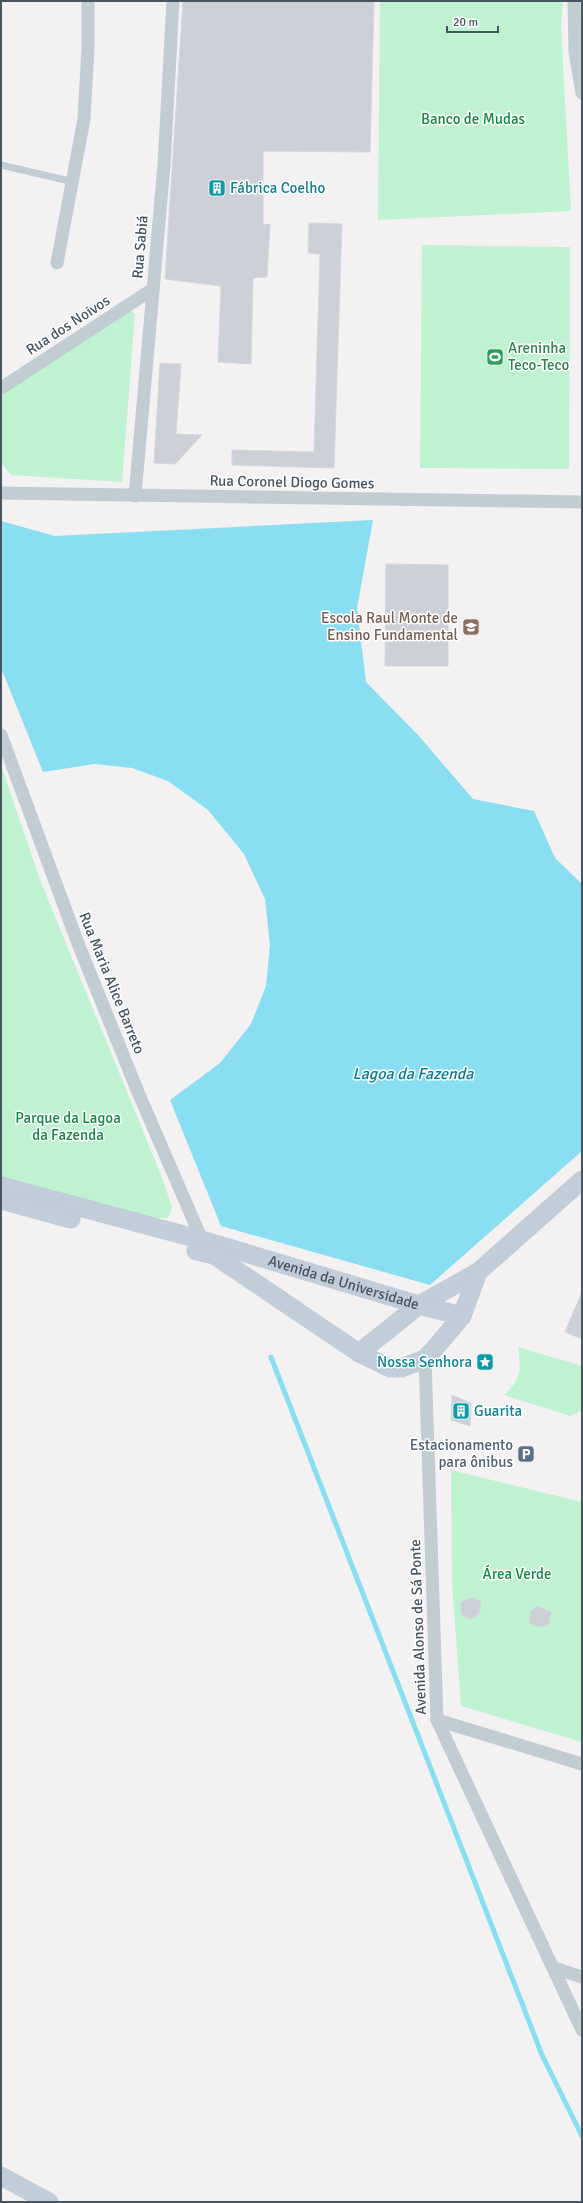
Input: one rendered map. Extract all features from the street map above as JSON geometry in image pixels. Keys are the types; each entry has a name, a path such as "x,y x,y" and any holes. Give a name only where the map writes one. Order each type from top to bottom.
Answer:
{"main road":[{"path":"478,1272 582,1180"},
{"name":"Avenida da Universidade","path":"1,1186 202,1240 419,1305 478,1272"},
{"name":"Avenida da Universidade","path":"1,1200 214,1255 359,1353 390,1368 401,1368 425,1359 462,1316 478,1272"},
{"path":"359,1353 419,1305 462,1316"},
{"path":"1,2176 49,2202"}],"street":[{"path":"58,263 74,182 84,119 88,48 88,1"},
{"name":"Rua Sabiá","path":"135,496 168,102 173,1"},
{"path":"574,1 575,52 582,93"},
{"name":"Rua dos Noivos","path":"1,388 153,289"},
{"name":"Rua Coronel Diogo Gomes","path":"1,493 582,502"},
{"name":"Rua Maria Alice Barreto","path":"1,735 78,946 138,1092 202,1240"},
{"name":"Avenida Alonso de Sá Ponte","path":"425,1359 437,1720 582,2030"},
{"path":"437,1720 582,1764"},
{"path":"554,1968 582,1977"}],"lane":[{"path":"1,165 74,182"}],"green space":[{"name":"Banco de Mudas","path":"380,1 563,1 561,26 571,211 378,220"},
{"name":"Areninha Teco-Teco","path":"422,245 570,247 569,469 420,468"},
{"path":"128,310 135,314 122,482 11,475 1,462 1,394"},
{"name":"Parque da Lagoa da Fazenda","path":"1,765 40,880 161,1175 172,1207 168,1218 154,1218 1,1180"},
{"path":"518,1347 582,1366 582,1410 570,1416 504,1395 514,1384 519,1373 520,1362"},
{"name":"Área Verde","path":"451,1470 582,1502 582,1742 461,1706 452,1582"}],"water":[{"name":"Lagoa da Fazenda","path":"373,520 357,608 366,682 418,735 473,799 534,811 555,858 582,884 582,1151 430,1285 221,1226 170,1100 220,1063 251,1024 266,986 270,945 265,899 244,854 208,810 168,781 132,768 95,764 43,772 1,668 1,521 55,536"}],"building":[{"name":"Fábrica Coelho","path":"183,1 374,1 370,152 263,151 263,225 270,224 267,277 253,278 251,364 218,362 221,286 165,279"},
{"name":"Fábrica Coelho","path":"309,223 342,224 334,468 232,465 232,450 314,452 320,254 308,253"},
{"path":"160,363 181,364 176,434 202,435 175,464 154,463"},
{"path":"386,564 448,565 448,666 385,666"},
{"path":"582,1292 582,1339 565,1332"},
{"name":"Guarita","path":"452,1395 471,1403 470,1426 451,1420"},
{"path":"472,1597 481,1602 479,1614 470,1619 461,1614 461,1602"},
{"path":"538,1606 551,1612 549,1624 539,1627 529,1623 531,1611"}],"waterway":[{"path":"271,1357 542,2055 582,2136"}],"place":[{"name":"Fábrica Coelho","path":"217,188"},
{"name":"Areninha Teco-Teco","path":"495,357"},
{"name":"Escola Raul Monte de Ensino Fundamental","path":"471,627"},
{"name":"Nossa Senhora","path":"485,1362"},
{"name":"Guarita","path":"461,1411"},
{"name":"Estacionamento para ônibus","path":"526,1454"}]}
